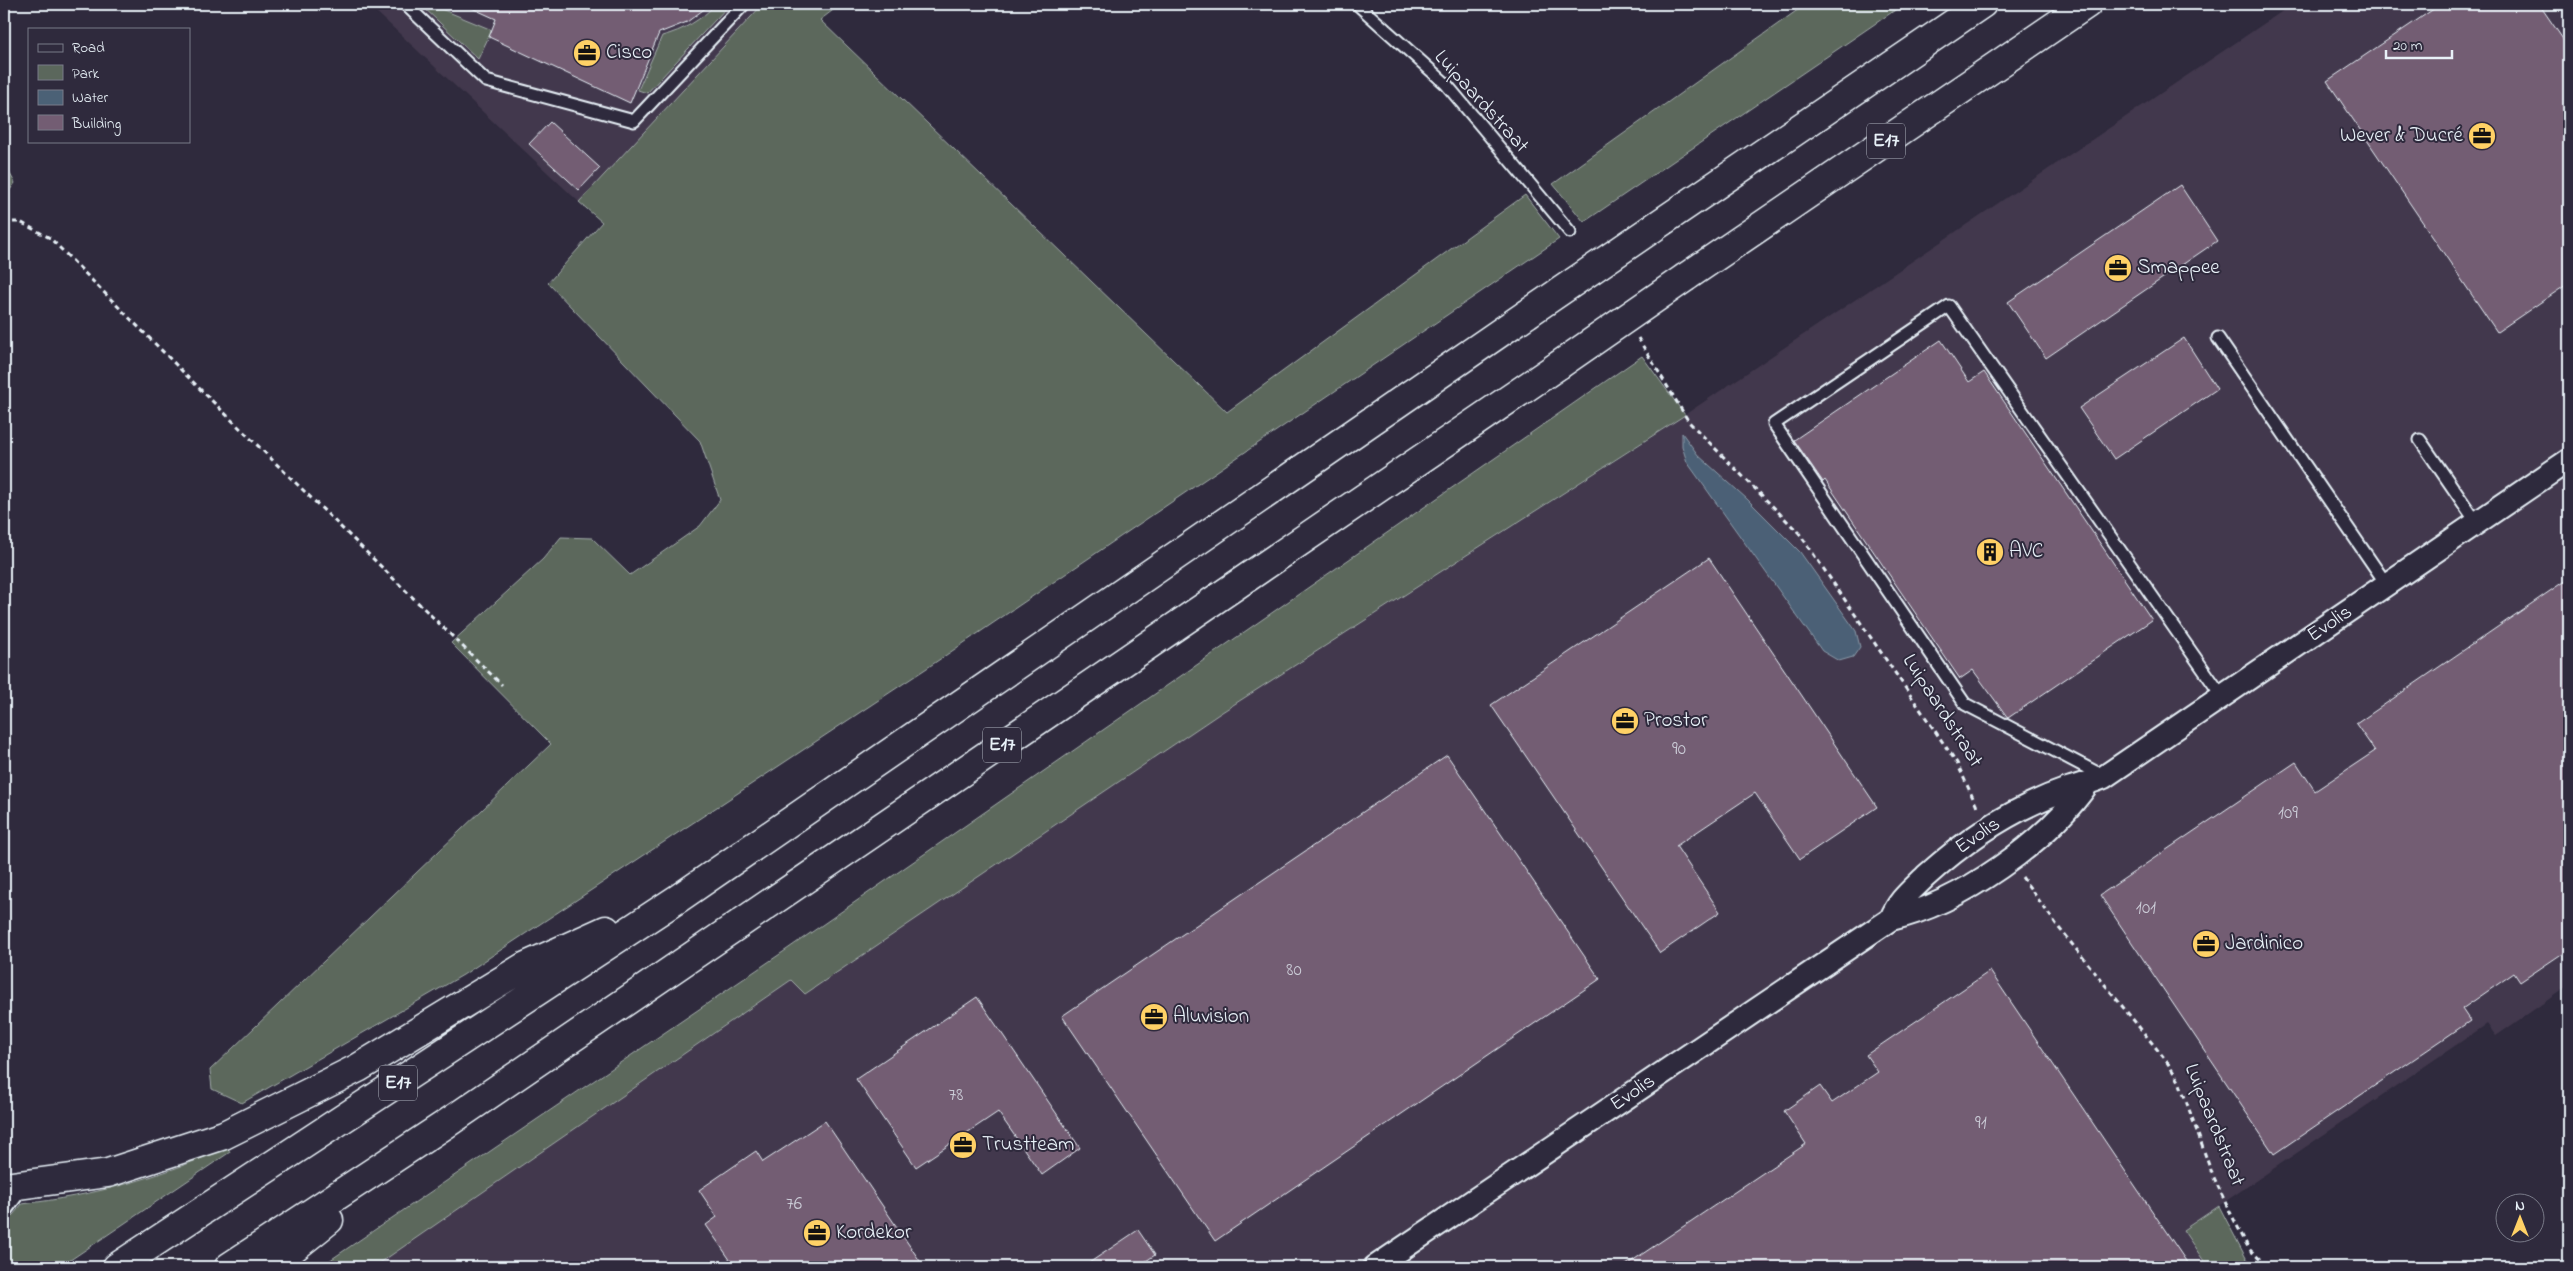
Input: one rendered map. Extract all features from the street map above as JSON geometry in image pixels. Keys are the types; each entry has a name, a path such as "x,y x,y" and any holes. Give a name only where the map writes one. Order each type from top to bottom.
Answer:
{"highway":[{"name":"E17","path":"117,1267 679,898 1527,314 1982,4"},
{"name":"E17","path":"229,1267 446,1124 2087,4"},
{"path":"14,1186 108,1173 224,1135 358,1068 524,967 679,898"},
{"path":"270,1267 446,1124"}],"street":[{"name":"Evolis","path":"1375,1267 1891,919 1908,915 1971,886 2010,860 2027,848 2096,780 2387,585 2569,460"},
{"name":"Evolis","path":"1891,919 1898,903 1950,854 1988,828 2004,818 2067,789 2096,780"}],"lane":[{"path":"405,4 486,81 634,121 744,4"},
{"name":"Luipaardstraat","path":"1357,4 1446,84 1570,232"},
{"path":"2096,780 1965,704 1774,424 1949,306 2222,696"},
{"path":"2218,338 2387,585"},
{"path":"2420,440 2477,524"},
{"path":"4,1213 14,1186"}],"path":[{"path":"4,222 20,222 50,238 502,685"},
{"name":"Luipaardstraat","path":"1644,349 1690,422 1799,533 1957,763 1988,828"},
{"name":"Luipaardstraat","path":"2010,860 2059,928 2175,1074 2227,1206 2249,1249 2268,1267"}],"shaded area":[{"path":"368,4 763,4 579,202"},
{"path":"2293,4 2569,4 2569,985 2496,1036 2487,1024 2183,1230 2208,1267 374,1267 791,980 805,994 1219,714 1646,441"}],"green space":[{"path":"420,4 429,4 492,30 478,59"},
{"path":"716,4 730,4 647,93 638,90 662,36 692,24"},
{"path":"763,4 841,4 820,20 1227,412 1525,195 1559,239 927,668 463,975 242,1103 212,1089 210,1070 551,744 451,643 543,559 561,537 592,538 630,575 700,526 720,500 700,441 548,283 602,222 579,202"},
{"path":"1806,4 1904,4 1584,222 1553,184"},
{"path":"4,163 15,183 4,198"},
{"path":"1642,356 1685,415 1219,714 805,994 791,980 374,1267 320,1267 786,950"},
{"path":"227,1147 230,1152 60,1267 4,1267 4,1226 22,1204 75,1196 127,1184 178,1167"},
{"path":"2219,1206 2246,1258 2257,1267 2208,1267 2183,1230"}],"water":[{"path":"1682,433 1698,455 1747,499 1800,552 1856,631 1860,647 1853,657 1839,661 1822,651 1687,462 1682,446"}],"building":[{"name":"Cisco","path":"463,4 711,4 687,22 659,33 630,103 489,37 496,19"},
{"path":"2441,4 2539,4 2569,48 2569,283 2497,332 2327,81"},
{"path":"550,122 600,168 579,190 529,144"},
{"path":"2180,185 2217,241 2046,358 2008,302"},
{"path":"2184,338 2217,389 2114,459 2079,408"},
{"name":"AVC","path":"1941,340 1969,382 1984,372 2152,620 2008,718 1973,670 1960,679 1825,480 1823,482 1794,440"},
{"path":"1709,558 1877,807 1800,859 1755,793 1676,846 1720,912 1660,953 1491,705"},
{"path":"2569,578 2569,949 2520,982 2514,973 2462,1009 2470,1021 2274,1154 2100,895 2296,762 2315,791 2375,751 2356,724"},
{"path":"1447,755 1600,979 1215,1241 1062,1016"},
{"path":"1990,971 2190,1267 1623,1267 1806,1144 1784,1111 1820,1086 1832,1103 1878,1072 1866,1055"},
{"path":"977,997 1080,1148 1042,1175 998,1112 916,1167 856,1079"},
{"path":"825,1121 924,1267 735,1267 706,1225 717,1217 699,1190 756,1151 763,1162"},
{"path":"1138,1230 1155,1255 1137,1267 1083,1267"}],"place":[{"name":"Cisco","path":"587,53"},
{"name":"Wever & Ducré","path":"2482,136"},
{"name":"Smappee","path":"2118,268"},
{"name":"AVC","path":"1990,552"},
{"name":"Prostor","path":"1625,721"},
{"name":"Jardinico","path":"2206,944"},
{"name":"Aluvision","path":"1154,1017"},
{"name":"Trustteam","path":"963,1145"},
{"name":"Kordekor","path":"817,1233"}]}
